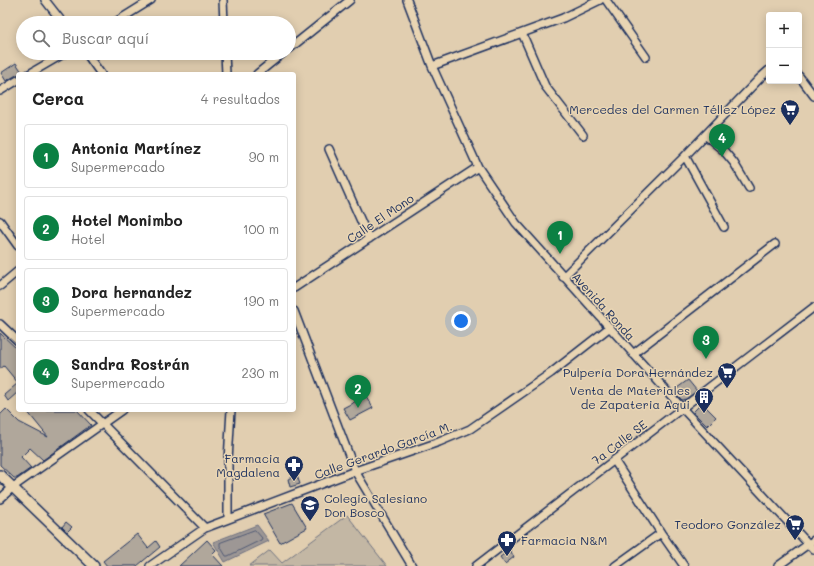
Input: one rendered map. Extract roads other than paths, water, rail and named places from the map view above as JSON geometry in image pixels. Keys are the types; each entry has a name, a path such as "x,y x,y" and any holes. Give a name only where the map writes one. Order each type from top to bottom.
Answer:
{"street":[{"path":"44,0 57,16"},
{"path":"125,16 151,0"},
{"path":"223,0 224,16"},
{"path":"296,43 350,0"},
{"name":"Avenida Ronda","path":"407,0 432,66 478,167 516,223 682,408 811,542 814,550"},
{"path":"432,66 563,18 600,0"},
{"path":"606,0 646,57"},
{"path":"522,33 545,86 583,135"},
{"path":"32,72 53,60"},
{"path":"91,60 100,72"},
{"path":"225,60 226,72"},
{"path":"259,72 274,60"},
{"path":"563,277 685,156 766,73"},
{"path":"802,80 814,96"},
{"path":"0,91 16,81"},
{"path":"705,135 724,151 734,163 749,188"},
{"path":"329,149 369,239"},
{"path":"685,156 724,227"},
{"name":"Calle El Mono","path":"296,287 478,167"},
{"path":"0,222 16,243"},
{"path":"633,354 775,244"},
{"path":"0,286 16,273"},
{"name":"7a Calle SE","path":"476,566 814,307"},
{"path":"296,316 355,471 412,566"},
{"path":"0,324 16,339"},
{"name":"Calle Gerardo García M.","path":"150,566 205,528 355,471 439,442 470,429 551,373 610,327"},
{"path":"91,412 205,528"},
{"path":"0,499 13,487 119,412"},
{"path":"228,519 230,412"},
{"path":"614,460 684,566"},
{"path":"0,475 94,566"},
{"path":"615,566 661,533"},
{"path":"778,566 811,542"}],"water":[{"path":"257,525 269,541 225,562 213,542"}],"place":[{"name":"Mercedes del Carmen Téllez López","path":"790,126"},
{"name":"Sandra Rostrán","path":"722,157"},
{"name":"Antonia Martínez","path":"560,254"},
{"name":"Dora hernandez","path":"706,359"},
{"name":"Pulpería Dora Hernández","path":"727,389"},
{"name":"Hotel Monimbo","path":"358,408"},
{"name":"Venta de Materiales de Zapateria Aqui","path":"704,414"},
{"name":"Farmacia Magdalena","path":"294,482"},
{"name":"Colegio Salesiano Don Bosco","path":"310,522"},
{"name":"Teodoro González","path":"795,541"},
{"name":"Farmacia N&M","path":"507,557"}]}
